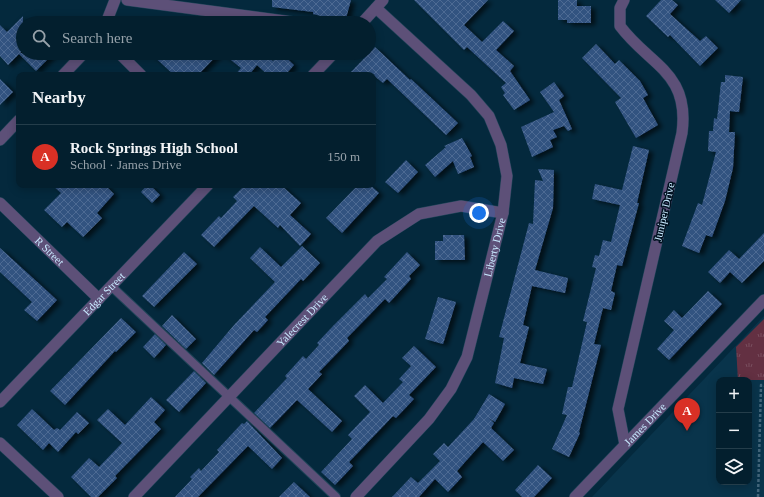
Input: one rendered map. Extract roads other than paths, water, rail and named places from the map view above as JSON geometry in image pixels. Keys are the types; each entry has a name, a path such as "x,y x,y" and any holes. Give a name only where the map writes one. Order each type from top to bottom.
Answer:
{"street":[{"path":"109,16 116,0"},
{"path":"127,0 247,16"},
{"name":"Juniper Drive","path":"624,0 620,8 620,26 668,74 678,92 684,115 680,141 618,409 625,445"},
{"path":"368,16 379,4"},
{"name":"Liberty Drive","path":"356,497 429,419 451,389 467,357 503,213 507,176 502,144 489,116 471,95 379,4"},
{"path":"66,72 77,60"},
{"path":"126,60 138,72"},
{"path":"316,72 327,60"},
{"path":"0,140 16,123"},
{"name":"Edgar Street","path":"0,402 205,188"},
{"name":"R Street","path":"0,203 99,299"},
{"name":"Yalecrest Drive","path":"134,497 377,241 419,214 461,206 503,213"},
{"name":"James Drive","path":"575,497 764,300"},
{"path":"0,443 58,497"}],"lane":[{"path":"111,286 336,497"}],"place":[{"name":"Rock Springs High School","path":"687,431"}]}
